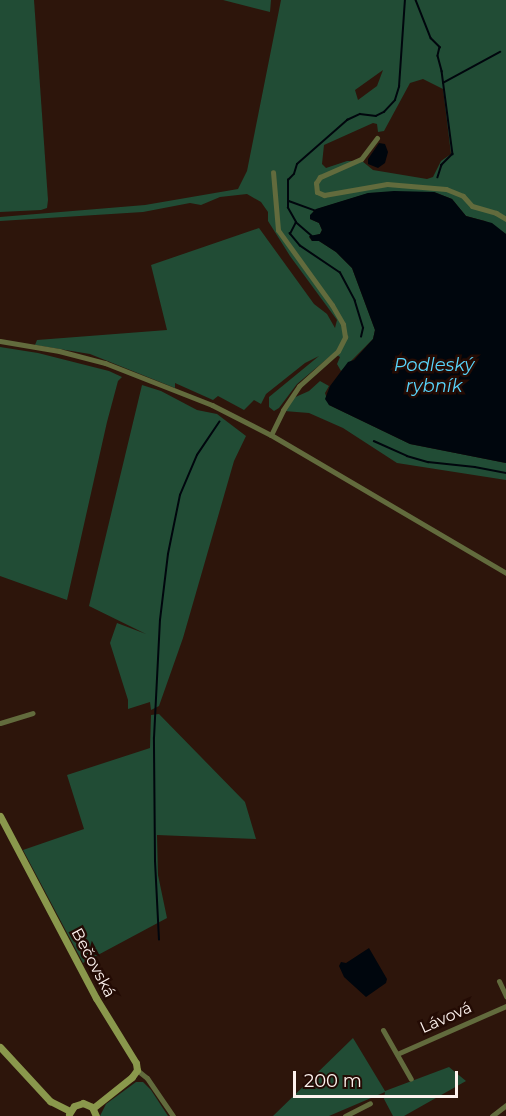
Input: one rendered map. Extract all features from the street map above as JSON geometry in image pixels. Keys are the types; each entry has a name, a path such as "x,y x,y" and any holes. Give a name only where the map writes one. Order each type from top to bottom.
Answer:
{"street":[{"path":"377,138 361,159 320,177 315,186 321,195 387,184 446,189 463,196 472,206 496,213 506,219"},
{"path":"271,435 283,410 299,386 338,351 345,337 343,324 332,305 279,230 273,172"},
{"path":"0,341 59,351 105,363 212,405 271,435 506,573"},
{"path":"0,723 33,712"},
{"name":"Bečovská","path":"0,816 96,998 133,1057 137,1070 147,1078 173,1116"},
{"path":"499,981 506,996"},
{"name":"Lávová","path":"397,1054 506,1006"},
{"path":"382,1030 411,1079"},
{"path":"0,1047 50,1101 70,1114 80,1103 93,1108 96,1116"},
{"path":"93,1108 130,1080 137,1070"},
{"path":"345,1116 370,1103"},
{"path":"492,1116 506,1105"}],"green space":[{"path":"0,0 34,0 48,200 47,208 41,210 0,212"},
{"path":"223,0 271,0 270,12"},
{"path":"281,0 506,0 506,234 485,221 466,216 452,199 434,192 369,193 314,210 310,219 319,223 322,230 320,234 309,237 312,241 319,241 336,252 352,268 375,330 373,339 341,371 337,364 340,357 334,353 297,384 279,408 274,411 269,407 269,397 319,356 305,363 266,394 261,404 254,400 244,410 218,396 213,400 175,383 175,388 90,354 35,345 37,340 167,330 151,265 259,228 314,304 327,314 335,328 337,320 290,256 268,221 268,212 261,202 247,194 220,197 201,205 190,203 143,212 0,221 0,217 145,205 238,189 247,171","holes":["383,70 377,86 358,100 355,90","423,79 443,89 451,154 441,161 433,177 427,179 373,170 362,161 347,161 326,168 322,164 324,145 373,123 377,124 378,132 384,131 410,83"]},
{"path":"0,347 38,353 109,371 122,377 118,381 107,422 67,600 0,576"},
{"path":"320,381 329,386 325,393 329,405 410,444 506,463 506,480 397,463 343,428 309,413 284,411 291,399 309,391"},
{"path":"142,385 161,391 197,410 217,414 246,436 234,461 183,638 159,706 151,710 150,702 128,709 128,700 110,643 117,623 146,634 89,606"},
{"path":"159,714 245,802 256,839 157,835 158,875 167,918 83,963 23,850 84,829 67,775 150,748 151,715"},
{"path":"353,1038 385,1091 449,1067 466,1081 404,1116 393,1116 384,1099 385,1092 329,1116 273,1116"},
{"path":"136,1082 143,1082 151,1090 168,1116 100,1116 106,1104"}],"water":[{"path":"379,143 385,144 388,152 385,163 378,168 368,164 368,159"},
{"name":"Podleský rybník","path":"434,192 452,199 466,216 492,223 506,234 506,463 410,444 329,405 325,399 330,386 348,362 354,360 373,339 375,330 352,268 336,252 319,241 312,241 309,236 320,234 322,230 319,223 310,219 310,215 316,209 368,193"},
{"path":"369,948 387,979 386,983 366,997 344,977 339,966 341,962 346,963"}],"waterway":[{"path":"361,337 363,328 355,301 340,273 300,246 290,234 296,222 288,208 288,180 294,174 297,164 347,120 360,114 376,116 384,112 395,100 399,87 405,0"},
{"path":"416,0 431,38 440,47 438,56 453,154 442,165 438,177"},
{"path":"443,83 500,52"},
{"path":"289,201 314,210"},
{"path":"296,222 312,236"},
{"path":"159,940 155,861 154,738 160,620 168,554 180,495 197,455 219,422"},
{"path":"374,441 407,456 428,462 506,473"}]}
